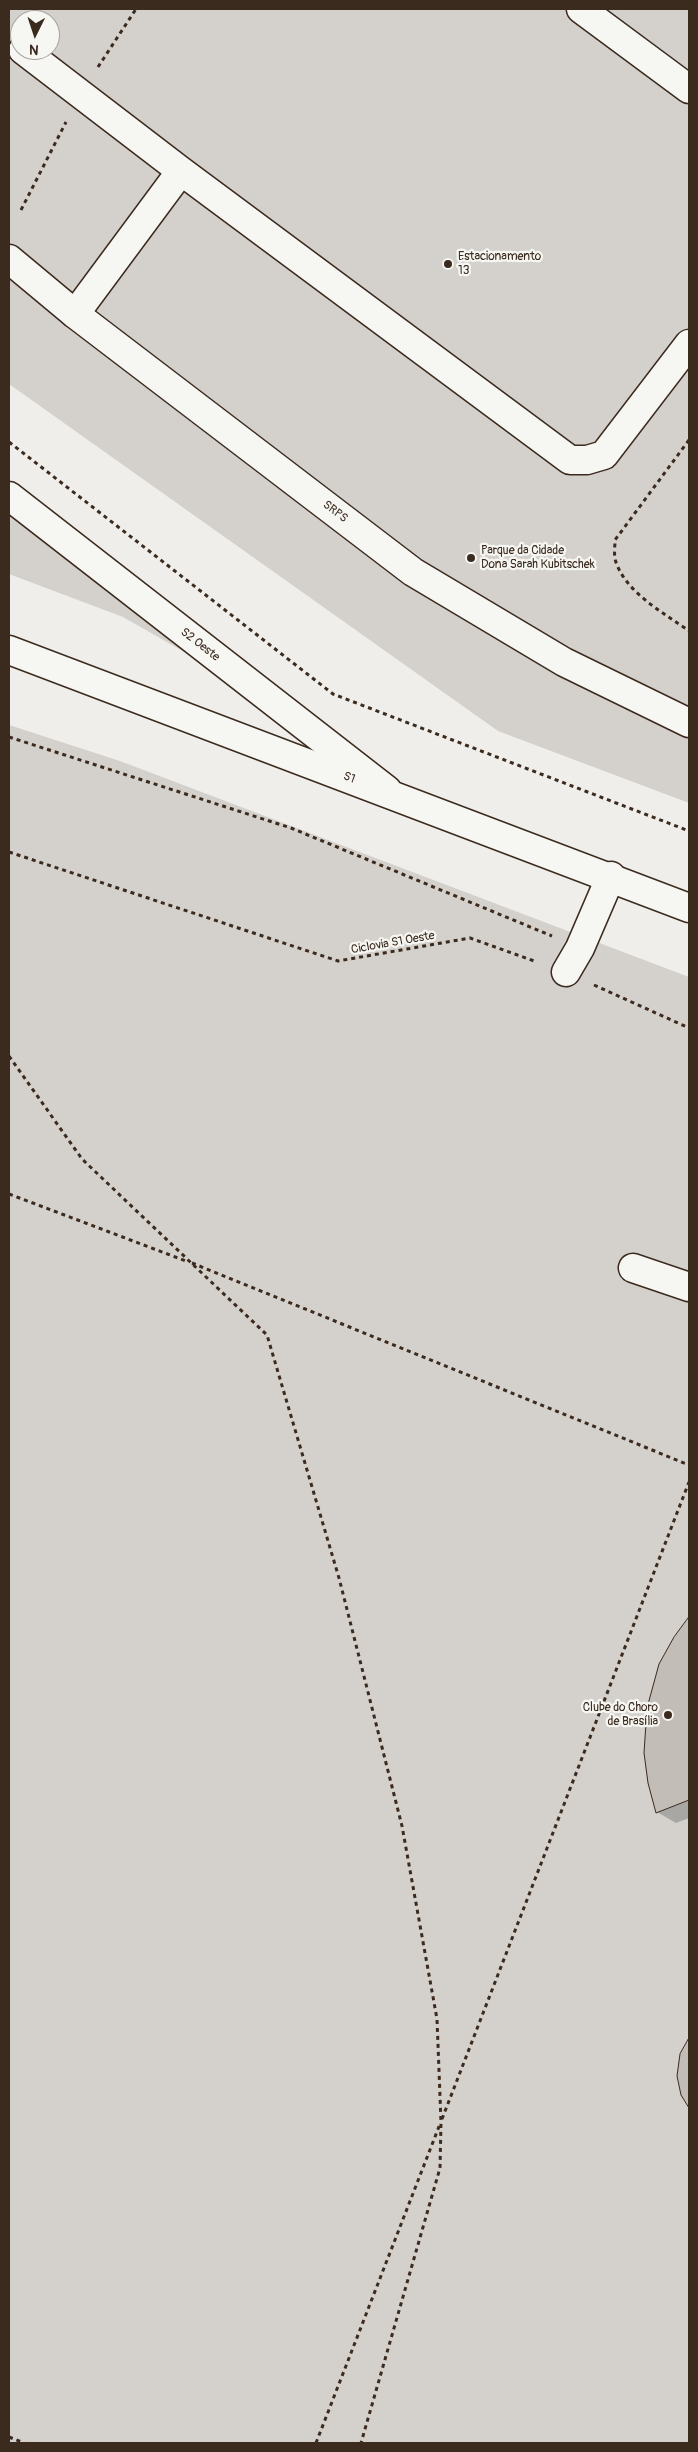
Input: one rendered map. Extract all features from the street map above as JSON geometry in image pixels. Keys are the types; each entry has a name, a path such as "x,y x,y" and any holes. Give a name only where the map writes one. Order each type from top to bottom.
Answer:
{"main road":[{"path":"581,9 689,89"},
{"path":"36,60 181,171 570,460 587,460 604,455 689,344"},
{"path":"75,314 181,171"},
{"name":"SRPS","path":"9,258 75,314 413,572 564,662 689,723"},
{"name":"S2 Oeste","path":"9,496 392,794"},
{"name":"S1","path":"9,650 610,876 689,908"},
{"path":"566,972 580,948 610,876"},
{"path":"633,1268 689,1287"}],"path":[{"path":"689,440 614,540 615,558 622,575 642,596 689,631"},
{"path":"9,442 333,694 689,831"},
{"path":"9,737 292,828 580,948"},
{"name":"Ciclovia S1 Oeste","path":"9,852 338,961 470,938 566,972 689,1028"},
{"path":"9,1056 82,1159 267,1336 339,1578 402,1826 437,2019 441,2122 440,2168 361,2443"},
{"path":"9,1194 190,1262 689,1465"},
{"path":"316,2443 689,1482"},
{"path":"9,2437 24,2443"}],"shaded area":[{"name":"Parque da Cidade Dona Sarah Kubitschek","path":"9,9 689,9 689,803 498,731 9,384"},
{"path":"9,510 209,666 123,617 9,574"},
{"path":"9,725 120,761 689,977 689,2443 9,2443"}],"building":[{"name":"Clube do Choro de Brasília","path":"689,1617 689,1800 656,1813 648,1783 644,1753 647,1708 659,1664 674,1637"},
{"path":"689,2038 689,2108 681,2095 677,2076 680,2054"}],"place":[{"name":"Estacionamento 13","path":"448,264"},
{"name":"Parque da Cidade Dona Sarah Kubitschek","path":"471,558"},
{"name":"Clube do Choro de Brasília","path":"668,1715"}]}
